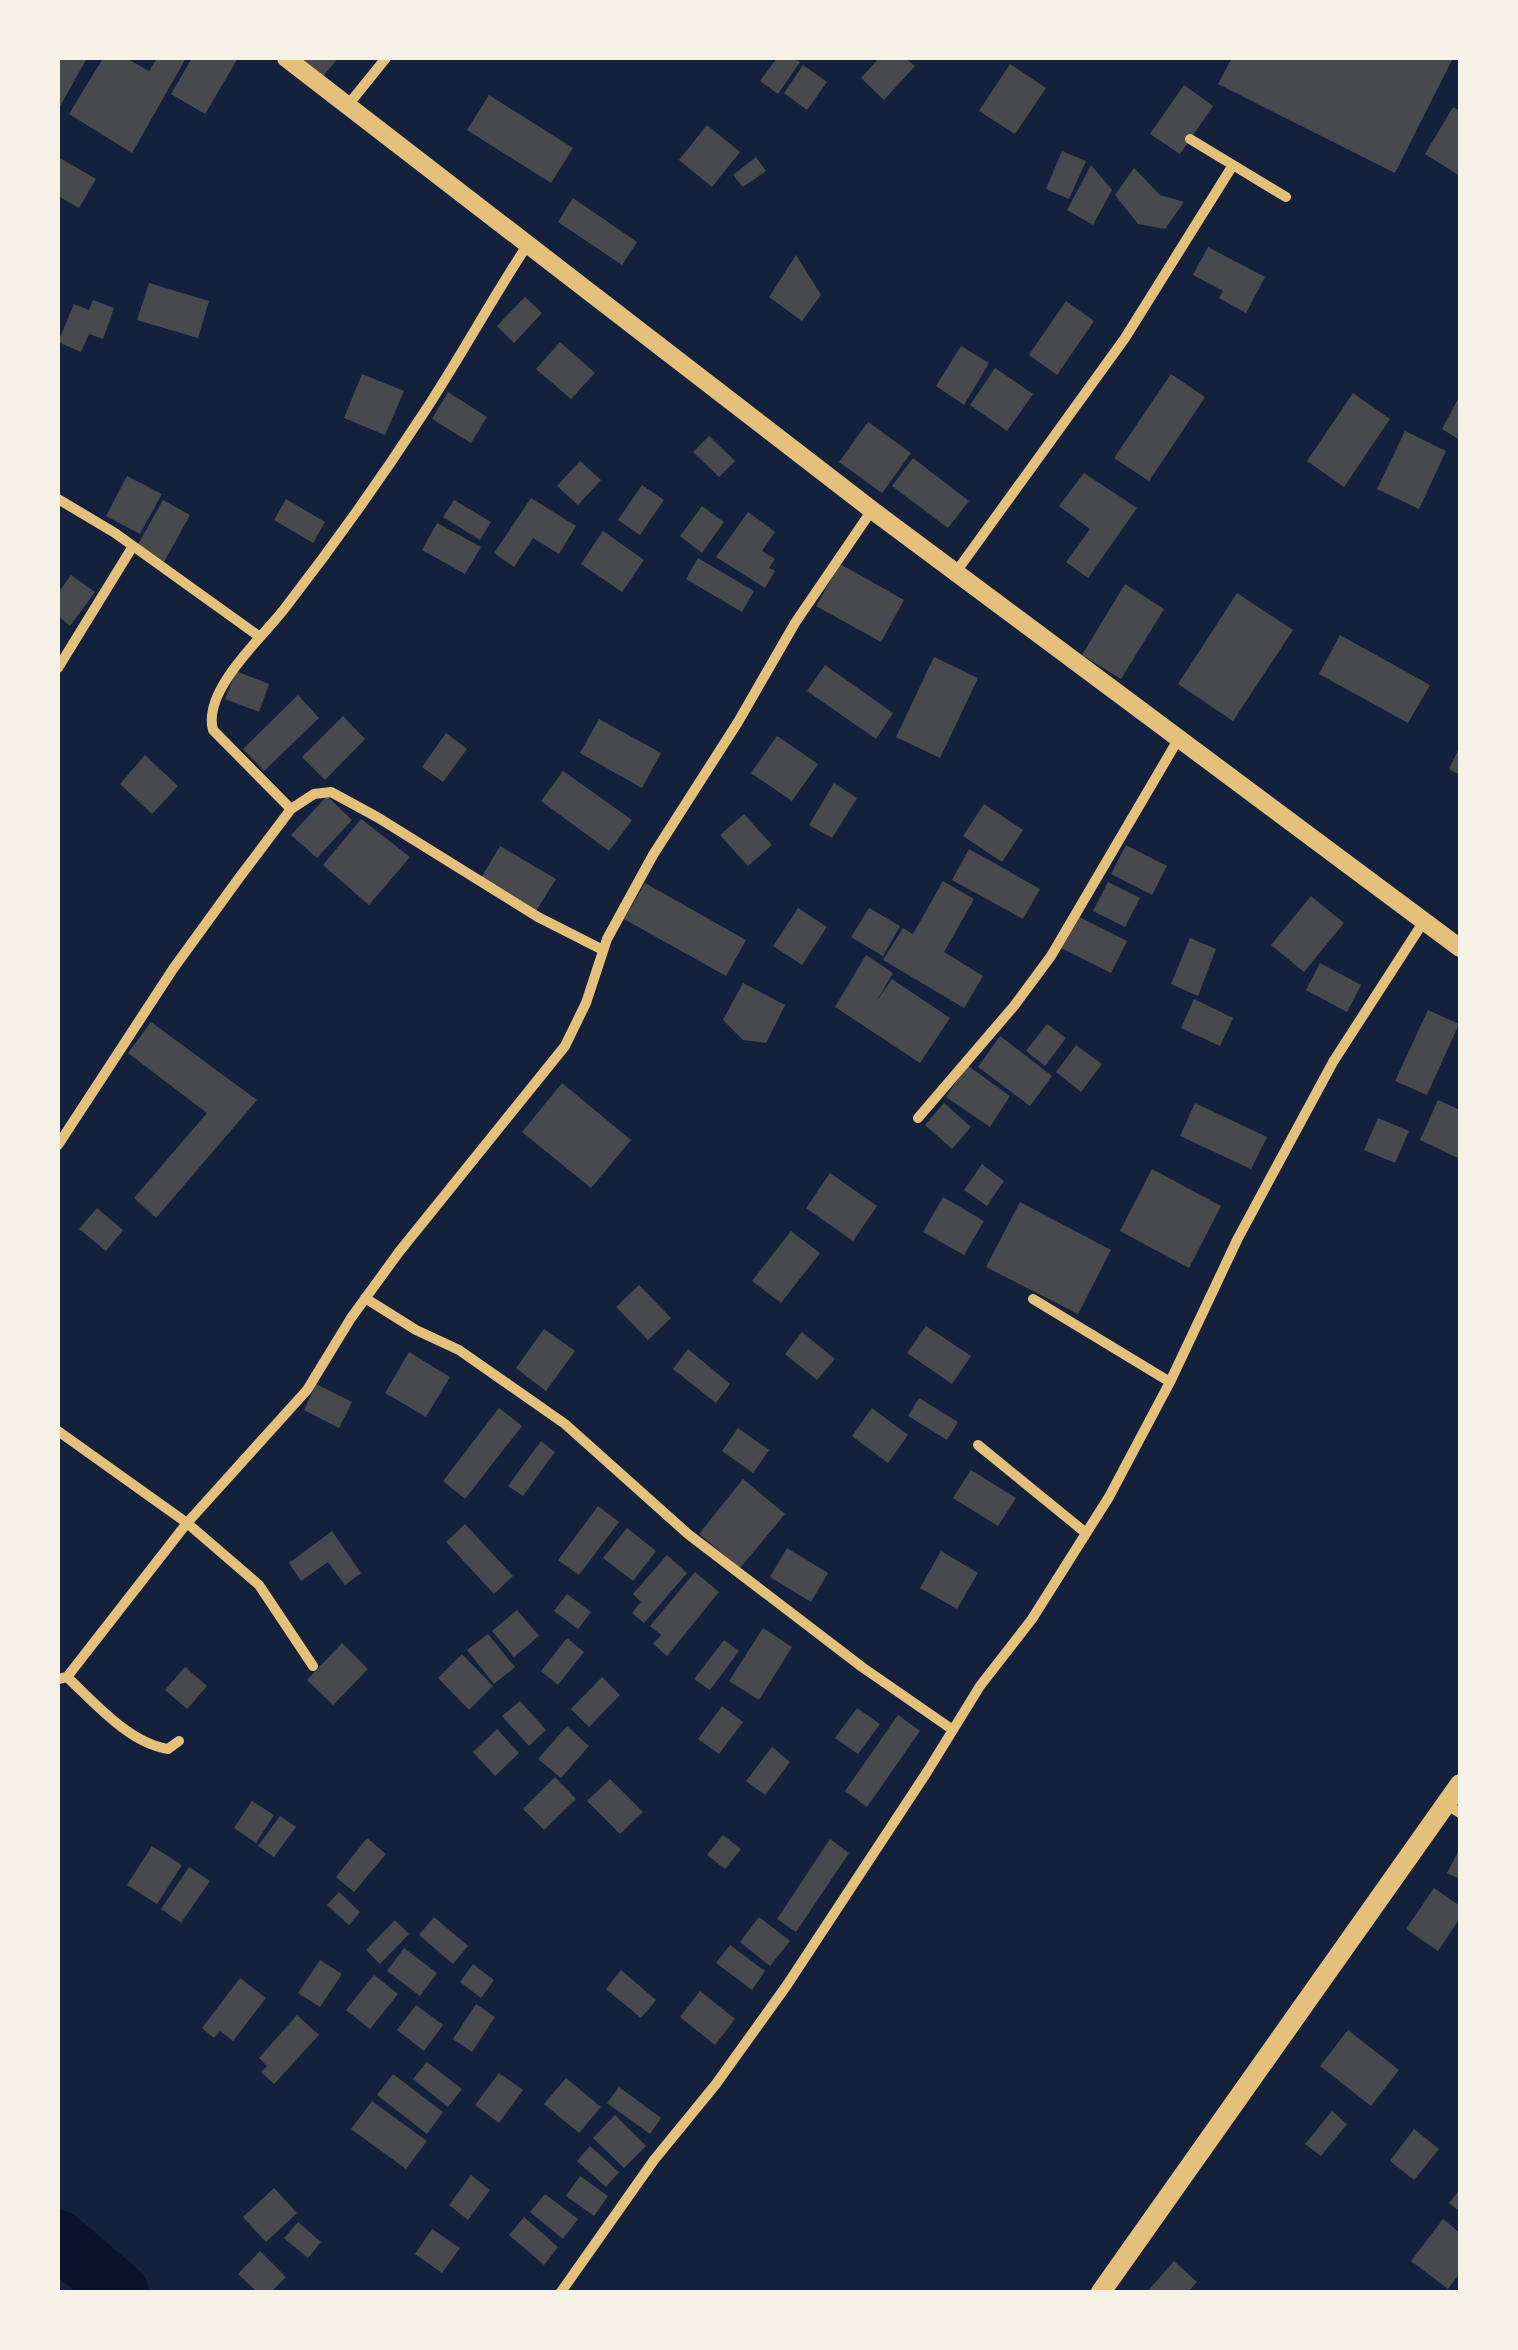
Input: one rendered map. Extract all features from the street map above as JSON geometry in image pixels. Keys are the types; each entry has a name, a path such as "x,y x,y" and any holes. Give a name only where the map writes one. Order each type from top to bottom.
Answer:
{"main road":[{"path":"1100,2292 1453,1808 1460,1784"}],"street":[{"path":"286,58 872,510 1460,948"},
{"path":"348,104 386,58"},
{"path":"1190,139 1286,197"},
{"path":"956,572 1125,338 1233,165"},
{"path":"291,810 213,730 210,720 214,704 240,660 282,612 414,428 528,244"},
{"path":"58,499 133,546 260,637"},
{"path":"179,1741 168,1749 152,1747 62,1678 186,1523 307,1390 365,1298 447,1189 522,1103 565,1046 586,1002 602,950 652,855 738,722 795,623 872,510"},
{"path":"58,668 133,546"},
{"path":"918,1118 1014,1006 1050,956 1178,738"},
{"path":"58,1145 173,969 291,810 314,794 331,792 538,917 602,950"},
{"path":"561,2292 654,2160 716,2084 787,1985 980,1686 1032,1618 1109,1497 1170,1382 1238,1238 1333,1062 1424,921"},
{"path":"365,1298 416,1330 459,1350 565,1424 688,1534 862,1667 953,1730"},
{"path":"1033,1298 1170,1382"},
{"path":"58,1431 186,1523 259,1585 313,1666"},
{"path":"978,1445 1086,1533"}],"building":[{"path":"58,58 87,58 58,110"},
{"path":"103,58 126,58 149,71 157,58 186,58 132,153 69,114"},
{"path":"192,58 238,58 205,114 171,94"},
{"path":"295,58 338,58 321,79"},
{"path":"777,58 800,62 778,94 760,81"},
{"path":"879,58 905,58 915,66 884,100 861,78"},
{"path":"1232,58 1453,58 1395,173 1218,84"},
{"path":"1010,64 1046,88 1015,134 979,111"},
{"path":"803,65 827,82 807,110 784,93"},
{"path":"1184,85 1213,106 1180,154 1150,134"},
{"path":"489,95 573,148 551,183 467,130"},
{"path":"1453,107 1460,111 1460,176 1425,154"},
{"path":"707,125 740,152 712,187 679,160"},
{"path":"1062,151 1086,161 1069,199 1046,189"},
{"path":"58,157 96,179 79,208 58,196"},
{"path":"756,157 766,171 743,187 733,175"},
{"path":"1091,165 1112,190 1093,225 1067,210"},
{"path":"1134,168 1160,195 1184,202 1165,229 1138,224 1115,195"},
{"path":"573,198 637,242 622,265 558,222"},
{"path":"1208,247 1265,277 1246,313 1219,298 1223,291 1193,275"},
{"path":"796,255 821,295 802,321 769,297"},
{"path":"149,283 209,301 198,338 137,320"},
{"path":"525,297 542,313 514,343 497,326"},
{"path":"93,300 114,308 103,339 89,334 81,352 58,342 74,304 89,310"},
{"path":"1066,301 1094,321 1057,375 1029,355"},
{"path":"560,342 595,373 571,399 536,369"},
{"path":"961,346 989,363 964,405 936,386"},
{"path":"995,368 1033,394 1007,431 970,405"},
{"path":"362,374 404,391 385,435 344,418"},
{"path":"1171,374 1205,397 1149,481 1114,458"},
{"path":"448,392 487,417 471,443 432,419"},
{"path":"1353,393 1390,419 1344,487 1307,461"},
{"path":"1460,395 1460,440 1442,429"},
{"path":"868,422 911,453 882,493 839,462"},
{"path":"1405,431 1446,451 1419,509 1377,489"},
{"path":"709,436 735,461 719,477 693,452"},
{"path":"913,458 969,501 948,528 892,486"},
{"path":"580,461 601,480 578,505 557,486"},
{"path":"1084,473 1137,508 1088,578 1066,562 1090,529 1059,506"},
{"path":"127,476 162,494 140,534 106,516"},
{"path":"642,485 664,500 640,535 618,520"},
{"path":"531,498 576,526 559,554 533,538 514,567 494,553"},
{"path":"286,499 325,522 313,543 274,520"},
{"path":"163,500 190,515 164,562 137,546"},
{"path":"454,500 491,522 480,540 443,517"},
{"path":"702,506 724,522 702,553 680,536"},
{"path":"748,512 775,532 762,551 775,559 769,568 775,571 765,588 716,557"},
{"path":"437,523 481,547 465,574 422,550"},
{"path":"603,531 644,560 622,592 581,564"},
{"path":"698,558 754,591 742,612 686,579"},
{"path":"840,564 904,600 881,642 816,606"},
{"path":"71,575 95,592 70,626 58,616 58,593"},
{"path":"1125,584 1164,609 1121,679 1082,655"},
{"path":"1237,593 1293,630 1233,721 1178,684"},
{"path":"1340,635 1430,685 1408,723 1319,674"},
{"path":"934,657 978,678 940,758 896,737"},
{"path":"825,665 893,713 876,739 807,691"},
{"path":"236,671 269,684 259,712 225,699"},
{"path":"298,695 319,718 264,771 243,749"},
{"path":"343,716 365,739 325,780 302,757"},
{"path":"599,719 661,753 642,788 580,753"},
{"path":"446,733 467,749 443,782 422,767"},
{"path":"777,736 818,764 792,801 751,773"},
{"path":"1460,746 1460,775 1449,769"},
{"path":"145,755 178,786 152,814 120,784"},
{"path":"563,771 632,820 609,851 541,801"},
{"path":"834,783 857,798 832,838 809,825"},
{"path":"327,796 352,820 317,858 291,835"},
{"path":"984,804 1023,830 1002,862 963,836"},
{"path":"744,814 772,845 748,866 720,835"},
{"path":"361,819 410,857 369,905 323,865"},
{"path":"1126,845 1167,866 1152,895 1111,874"},
{"path":"500,846 556,879 536,911 481,878"},
{"path":"969,849 1040,889 1023,919 952,880"},
{"path":"943,881 974,899 944,952 983,976 964,1008 883,960 903,928 913,934"},
{"path":"1108,882 1140,898 1125,927 1093,911"},
{"path":"645,883 746,940 726,976 624,919"},
{"path":"1311,896 1344,923 1304,972 1271,945"},
{"path":"798,908 827,927 802,965 773,946"},
{"path":"869,908 900,926 883,956 851,937"},
{"path":"1077,916 1127,941 1111,973 1061,948"},
{"path":"1190,938 1216,949 1198,996 1171,984"},
{"path":"866,955 893,973 876,1002 892,979 950,1018 920,1063 835,1007"},
{"path":"1320,963 1361,985 1347,1012 1306,990"},
{"path":"743,983 785,1005 766,1043 743,1040 723,1020"},
{"path":"1194,999 1233,1018 1220,1046 1181,1028"},
{"path":"1428,1010 1459,1024 1427,1095 1395,1081"},
{"path":"151,1022 257,1100 156,1218 134,1198 207,1113 128,1053"},
{"path":"1047,1024 1066,1038 1045,1066 1026,1051"},
{"path":"1000,1036 1052,1076 1030,1106 978,1067"},
{"path":"1076,1045 1102,1064 1081,1092 1056,1072"},
{"path":"967,1065 1010,1096 990,1127 946,1097"},
{"path":"562,1083 631,1140 591,1188 522,1132"},
{"path":"1438,1100 1460,1110 1460,1159 1420,1140"},
{"path":"944,1103 971,1127 952,1149 925,1125"},
{"path":"1195,1103 1267,1137 1251,1169 1180,1136"},
{"path":"1378,1118 1409,1131 1395,1163 1364,1150"},
{"path":"982,1164 1004,1181 987,1206 964,1190"},
{"path":"1152,1169 1221,1206 1189,1268 1120,1231"},
{"path":"830,1173 877,1206 853,1241 806,1208"},
{"path":"943,1197 984,1221 964,1255 923,1232"},
{"path":"1020,1202 1111,1250 1078,1314 986,1267"},
{"path":"97,1208 123,1230 106,1251 79,1229"},
{"path":"791,1231 820,1253 781,1303 752,1281"},
{"path":"639,1285 671,1318 648,1340 616,1307"},
{"path":"926,1326 971,1356 952,1384 907,1353"},
{"path":"544,1329 575,1351 546,1391 516,1368"},
{"path":"802,1332 835,1359 817,1380 785,1354"},
{"path":"688,1349 730,1384 716,1403 673,1369"},
{"path":"409,1352 450,1377 426,1417 385,1393"},
{"path":"316,1384 352,1402 339,1428 304,1410"},
{"path":"919,1398 958,1422 947,1440 908,1416"},
{"path":"499,1408 522,1426 465,1499 443,1481"},
{"path":"872,1408 908,1435 888,1463 852,1436"},
{"path":"738,1428 769,1450 753,1473 722,1451"},
{"path":"541,1441 555,1452 523,1496 508,1486"},
{"path":"971,1470 1016,1498 998,1526 953,1498"},
{"path":"743,1479 785,1514 740,1568 699,1534"},
{"path":"598,1506 619,1522 579,1575 558,1560"},
{"path":"465,1524 513,1576 494,1594 446,1542"},
{"path":"627,1528 656,1551 633,1581 603,1558"},
{"path":"332,1531 361,1573 345,1585 328,1562 301,1581 289,1563"},
{"path":"787,1548 828,1573 811,1602 770,1577"},
{"path":"941,1551 978,1573 957,1609 920,1588"},
{"path":"667,1555 687,1573 644,1623 632,1613 641,1602 633,1594"},
{"path":"695,1572 719,1592 667,1656 653,1644 661,1635 650,1626"},
{"path":"567,1594 591,1612 578,1629 554,1611"},
{"path":"517,1610 539,1636 514,1657 492,1631"},
{"path":"763,1628 792,1647 759,1700 729,1681"},
{"path":"488,1634 515,1667 494,1684 467,1650"},
{"path":"567,1638 584,1652 558,1685 541,1671"},
{"path":"724,1640 739,1651 710,1690 694,1679"},
{"path":"342,1643 368,1669 333,1705 307,1680"},
{"path":"462,1654 493,1686 469,1710 438,1678"},
{"path":"185,1667 207,1686 187,1709 165,1690"},
{"path":"602,1677 620,1695 589,1727 571,1709"},
{"path":"520,1701 546,1730 529,1746 502,1716"},
{"path":"722,1706 743,1722 719,1754 698,1739"},
{"path":"857,1708 880,1724 858,1754 835,1738"},
{"path":"898,1715 920,1731 867,1807 845,1791"},
{"path":"567,1726 589,1746 561,1778 538,1759"},
{"path":"497,1729 519,1753 495,1776 473,1752"},
{"path":"772,1747 790,1762 765,1795 746,1781"},
{"path":"555,1777 576,1799 544,1830 523,1809"},
{"path":"610,1779 643,1812 620,1834 587,1801"},
{"path":"252,1801 274,1815 256,1843 234,1828"},
{"path":"280,1816 296,1827 274,1857 258,1846"},
{"path":"723,1835 741,1849 725,1869 707,1855"},
{"path":"367,1838 386,1854 354,1892 336,1877"},
{"path":"830,1839 849,1853 796,1932 777,1919"},
{"path":"152,1846 182,1865 157,1904 127,1885"},
{"path":"1460,1848 1460,1879 1447,1873"},
{"path":"189,1867 210,1881 181,1923 161,1909"},
{"path":"1434,1888 1460,1906 1460,1918 1438,1951 1406,1929"},
{"path":"339,1892 360,1912 349,1925 327,1905"},
{"path":"434,1917 468,1946 453,1964 419,1935"},
{"path":"759,1917 790,1941 770,1966 740,1942"},
{"path":"395,1920 409,1934 380,1964 366,1950"},
{"path":"730,1945 765,1971 752,1990 716,1963"},
{"path":"404,1948 437,1973 420,1996 387,1971"},
{"path":"320,1960 342,1974 320,2007 298,1993"},
{"path":"473,1964 494,1980 481,1998 460,1982"},
{"path":"621,1970 656,2000 641,2018 606,1989"},
{"path":"374,1975 398,1994 370,2029 346,2010"},
{"path":"240,1978 266,1998 233,2041 220,2031 214,2038 202,2028"},
{"path":"700,1991 735,2019 715,2045 680,2017"},
{"path":"476,2004 495,2017 472,2052 453,2039"},
{"path":"416,2005 443,2025 424,2051 397,2030"},
{"path":"297,2015 319,2035 274,2084 261,2072 267,2066 259,2058"},
{"path":"1348,2030 1399,2070 1371,2106 1320,2066"},
{"path":"427,2062 462,2089 448,2107 413,2079"},
{"path":"499,2073 523,2090 499,2123 475,2105"},
{"path":"393,2074 443,2112 427,2134 377,2095"},
{"path":"566,2078 601,2107 579,2133 544,2104"},
{"path":"619,2087 661,2118 650,2134 607,2103"},
{"path":"372,2101 427,2141 406,2169 351,2129"},
{"path":"1332,2111 1347,2124 1321,2156 1305,2144"},
{"path":"615,2115 646,2146 624,2168 593,2138"},
{"path":"1414,2129 1439,2149 1414,2180 1390,2161"},
{"path":"590,2146 619,2172 606,2187 577,2161"},
{"path":"471,2175 490,2190 468,2220 449,2205"},
{"path":"580,2176 608,2196 594,2216 566,2196"},
{"path":"274,2188 297,2213 266,2242 243,2217"},
{"path":"1460,2189 1460,2212 1449,2203"},
{"path":"545,2194 578,2219 563,2239 530,2212"},
{"path":"524,2217 558,2247 544,2265 509,2235"},
{"path":"1443,2219 1460,2233 1460,2273 1448,2289 1411,2261"},
{"path":"298,2222 321,2242 308,2258 284,2238"},
{"path":"432,2229 460,2248 442,2273 415,2254"},
{"path":"260,2251 286,2277 271,2292 257,2292 238,2274"},
{"path":"1174,2261 1197,2282 1188,2292 1147,2292"}],"waterway":[{"path":"58,2239 120,2292"}]}
